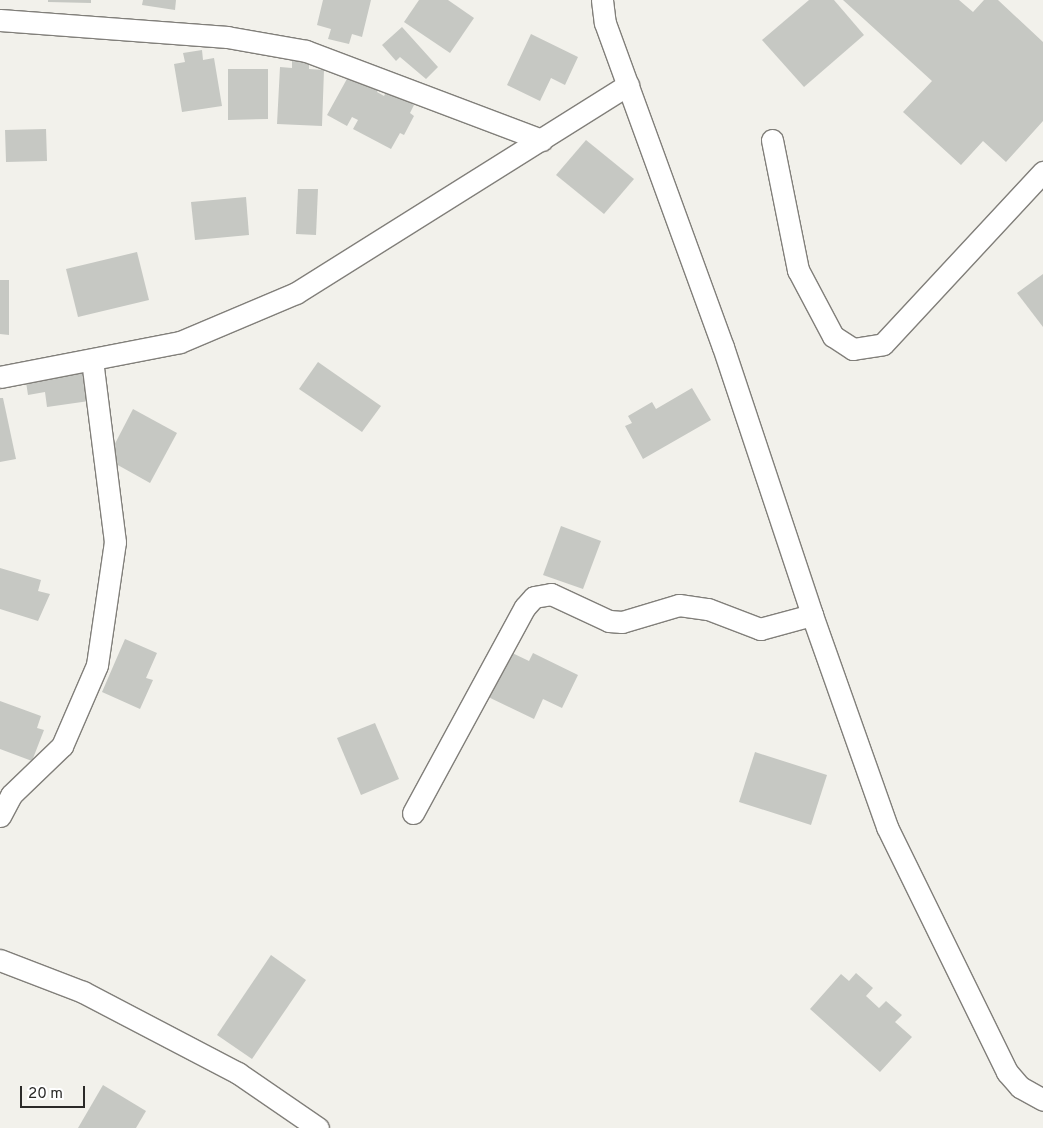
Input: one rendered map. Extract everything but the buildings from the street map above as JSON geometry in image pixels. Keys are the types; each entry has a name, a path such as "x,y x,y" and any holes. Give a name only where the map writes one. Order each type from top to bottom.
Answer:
{"street":[{"path":"602,0 605,23 723,348 812,615 887,827 1007,1072 1020,1087 1043,1100"},
{"path":"0,20 227,37 306,51 542,140"},
{"path":"0,377 92,361 180,342 296,293 628,85"},
{"path":"772,140 798,270 833,336 853,349 883,344 1043,172"},
{"path":"0,816 11,795 62,746 97,665 115,542 92,361"},
{"path":"413,813 524,607 534,597 551,594 609,621 622,622 679,605 708,609 760,629 812,615"},
{"path":"0,960 83,992 238,1073 318,1128"}]}
